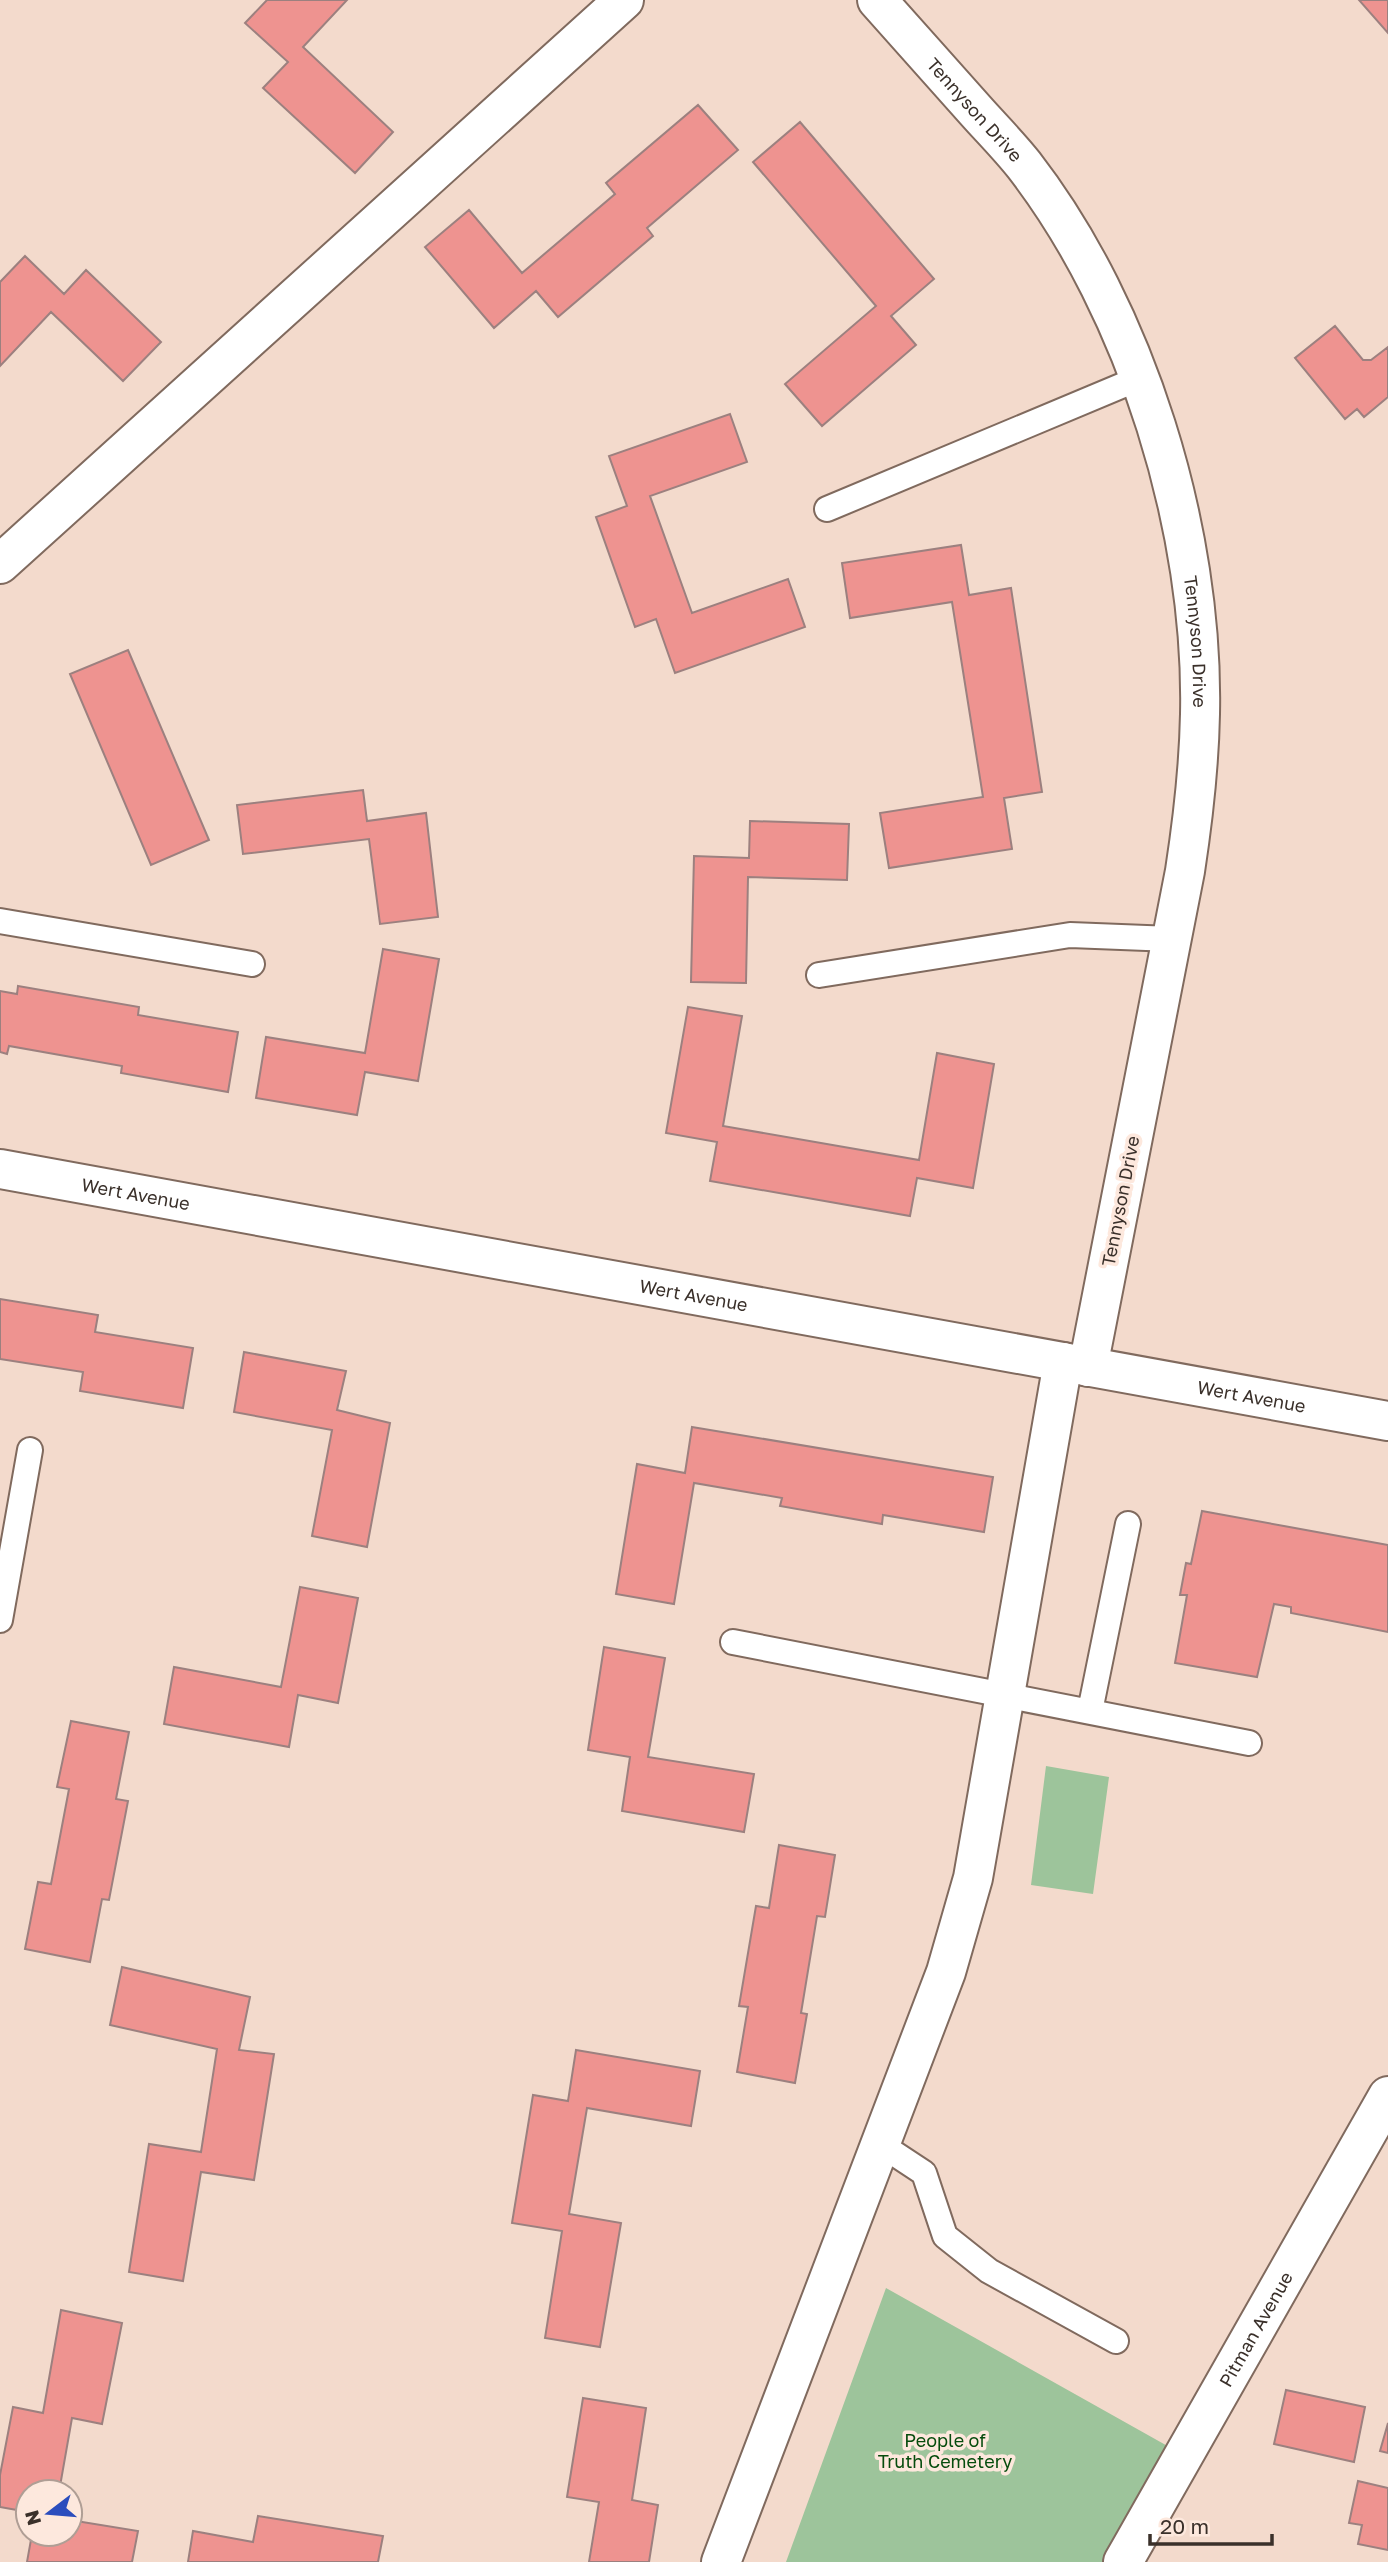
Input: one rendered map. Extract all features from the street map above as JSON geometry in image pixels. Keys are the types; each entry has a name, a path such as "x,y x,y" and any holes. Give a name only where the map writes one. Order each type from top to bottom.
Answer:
{"street":[{"path":"0,564 624,0"},
{"name":"Tennyson Drive","path":"721,2562 946,1972 969,1891 1004,1694 1075,1364 1172,939 1195,808 1200,713 1196,618 1180,508 1140,378 1114,314 1075,243 1024,165 877,0"},
{"name":"Wert Avenue","path":"0,1169 1388,1421"},
{"name":"Pitman Avenue","path":"1123,2562 1388,2096"}],"lane":[{"path":"827,509 1140,378"},
{"path":"0,921 252,964"},
{"path":"818,975 1070,935 1172,939"},
{"path":"0,1620 30,1450"},
{"path":"1090,1711 1128,1524"},
{"path":"733,1642 1249,1743"},
{"path":"880,2144 924,2173 944,2236 989,2272 1116,2341"}],"green space":[{"path":"1046,1766 1109,1777 1093,1894 1031,1885"},
{"name":"People of Truth Cemetery","path":"886,2288 1196,2462 1142,2562 786,2562"}],"building":[{"path":"267,0 347,0 303,47 393,132 355,173 263,88 288,62 245,23"},
{"path":"1359,0 1388,0 1388,33"},
{"path":"698,105 738,150 647,228 653,236 558,317 536,291 494,328 425,247 469,210 522,273 615,194 606,183"},
{"path":"800,122 934,279 891,316 916,345 822,426 785,384 876,306 753,162"},
{"path":"25,256 64,294 86,270 161,342 123,381 51,312 0,366 0,282"},
{"path":"1335,326 1363,360 1371,360 1388,347 1388,397 1364,417 1357,409 1345,419 1295,358"},
{"path":"730,414 747,462 650,496 692,613 788,579 805,627 675,673 656,619 635,627 596,517 627,506 609,456"},
{"path":"961,545 969,595 1011,588 1042,792 1004,798 1012,849 889,868 880,813 983,797 952,602 850,618 842,563"},
{"path":"128,650 209,840 151,865 70,674"},
{"path":"363,790 367,821 426,813 438,917 380,924 369,839 243,854 237,805"},
{"path":"750,821 849,824 847,880 748,877 746,983 691,982 694,856 749,858"},
{"path":"383,949 439,959 418,1081 365,1072 357,1115 256,1098 266,1037 365,1053"},
{"path":"18,986 139,1007 138,1015 238,1032 228,1092 121,1073 122,1066 9,1046 7,1054 0,1052 0,991 17,994"},
{"path":"688,1007 742,1016 723,1126 919,1160 937,1053 994,1064 973,1188 917,1178 910,1216 710,1181 717,1142 666,1133"},
{"path":"0,1299 98,1315 95,1332 193,1348 183,1408 80,1391 83,1372 0,1359"},
{"path":"244,1352 346,1371 337,1410 390,1423 367,1547 312,1536 332,1430 234,1412"},
{"path":"692,1427 993,1477 984,1532 883,1515 882,1524 780,1506 782,1498 694,1483 674,1604 616,1594 637,1464 685,1473"},
{"path":"1202,1511 1388,1545 1388,1632 1291,1613 1291,1607 1274,1604 1257,1677 1175,1663 1187,1595 1180,1595 1186,1563 1191,1564"},
{"path":"300,1587 358,1598 338,1703 298,1695 289,1747 164,1724 174,1667 281,1687"},
{"path":"604,1647 665,1658 648,1757 754,1774 744,1832 622,1811 630,1757 588,1750"},
{"path":"71,1721 129,1732 116,1799 128,1801 109,1900 102,1899 90,1962 25,1949 38,1882 51,1884 69,1789 57,1787"},
{"path":"779,1845 835,1855 825,1917 817,1916 801,2013 807,2014 795,2083 737,2072 748,2007 739,2006 756,1906 769,1908"},
{"path":"122,1967 250,1997 239,2050 274,2054 254,2180 201,2172 183,2281 129,2272 149,2144 201,2152 217,2049 110,2025"},
{"path":"576,2050 700,2071 691,2126 587,2108 569,2214 621,2223 600,2347 545,2338 562,2231 512,2223 533,2095 568,2101"},
{"path":"61,2310 122,2323 102,2424 72,2418 61,2478 14,2478 14,2510 0,2507 0,2475 13,2407 43,2413"},
{"path":"1286,2390 1365,2407 1354,2462 1274,2444"},
{"path":"583,2398 646,2408 632,2500 658,2505 649,2562 589,2562 599,2502 567,2497"},
{"path":"1388,2423 1388,2453 1380,2451"},
{"path":"1358,2481 1388,2488 1388,2550 1358,2544 1362,2525 1349,2523"},
{"path":"258,2516 383,2536 378,2562 188,2562 193,2531 253,2542"},
{"path":"84,2522 138,2531 132,2562 27,2562 30,2548 84,2548"}]}
